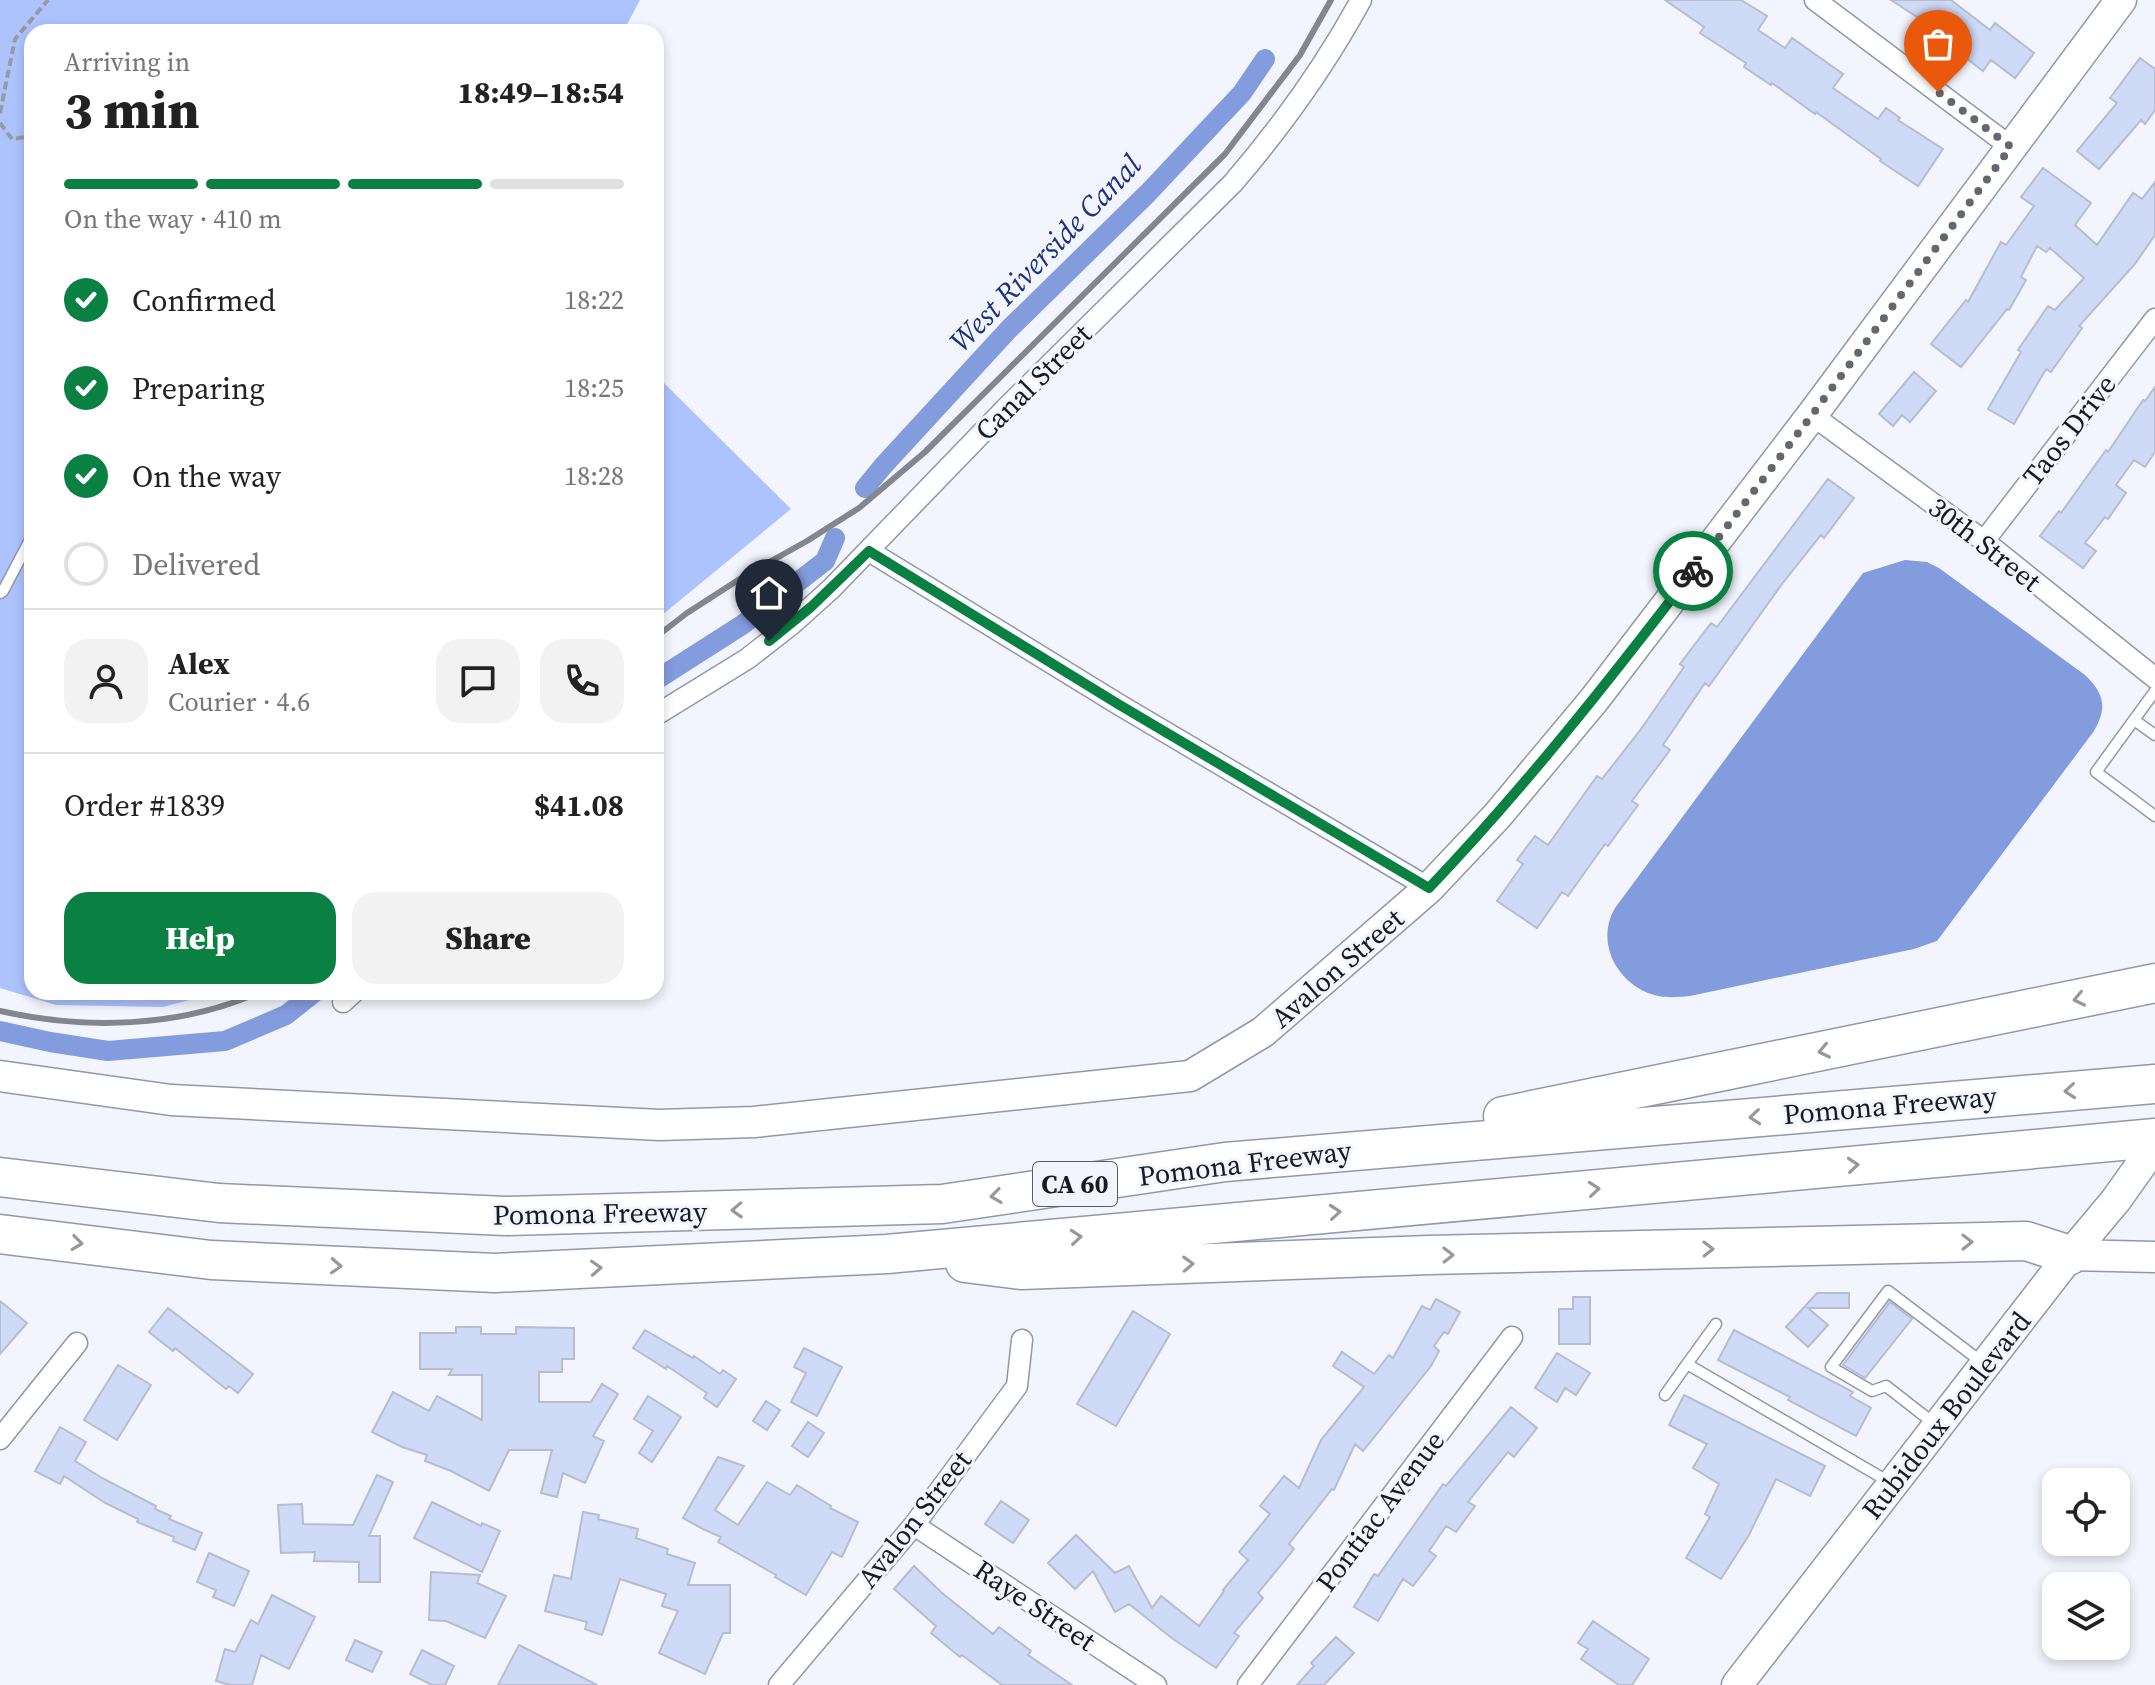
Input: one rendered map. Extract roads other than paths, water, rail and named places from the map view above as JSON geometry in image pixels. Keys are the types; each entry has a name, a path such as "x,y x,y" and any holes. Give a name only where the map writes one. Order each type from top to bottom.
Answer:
{"highway":[{"path":"1225,1162 1520,1113 2155,983"},
{"name":"Pomona Freeway","path":"0,1177 219,1203 505,1216 942,1204 1225,1162 2155,1084"},
{"name":"Pomona Freeway","path":"0,1234 211,1260 495,1273 887,1254 2155,1138"},
{"path":"887,1254 1021,1270 1429,1255 2026,1241 2070,1255"}],"street":[{"name":"Canal Street","path":"664,710 758,650 792,624 869,551 1008,406 1233,183 1264,147 1309,85 1361,0"},
{"path":"1815,0 2011,147"},
{"name":"Avalon Street","path":"0,1076 171,1100 660,1125 754,1122 1190,1076 1263,1032 1429,888 1497,816 1594,700 1812,415 2121,0"},
{"name":"Taos Drive","path":"1984,541 2155,319"},
{"name":"30th Street","path":"1812,415 1984,541 2155,678"},
{"path":"869,551 1118,704 1429,888"},
{"name":"Rubidoux Boulevard","path":"1737,1685 2116,1200 2155,1145"},
{"path":"2070,1255 2155,1257"},
{"name":"Pontiac Avenue","path":"1248,1685 1512,1337"},
{"name":"Avalon Street","path":"779,1685 914,1525 1017,1386 1022,1340"},
{"path":"0,1439 77,1343"},
{"name":"Raye Street","path":"914,1525 1156,1685"}],"lane":[{"path":"0,593 24,551"},
{"path":"2155,691 2096,772 2155,816"},
{"path":"2134,720 2155,735"},
{"path":"1938,1426 1886,1386 1872,1391 1831,1367 1888,1291 1985,1364"},
{"path":"1665,1395 1716,1324"},
{"path":"1687,1364 1893,1484"}],"waterway":[{"name":"West Riverside Canal","path":"865,488 1009,329 1148,193 1242,93 1265,59"},
{"name":"West Riverside Canal","path":"664,675 742,625 825,561 835,538"},
{"name":"West Riverside Canal","path":"0,1031 108,1051 225,1041 286,1015 305,1000"}],"railway":[{"path":"664,631 746,575 859,508 925,452 1225,154 1300,55 1331,0"},
{"path":"0,1011 65,1021 132,1022 197,1013 239,1000"}]}
